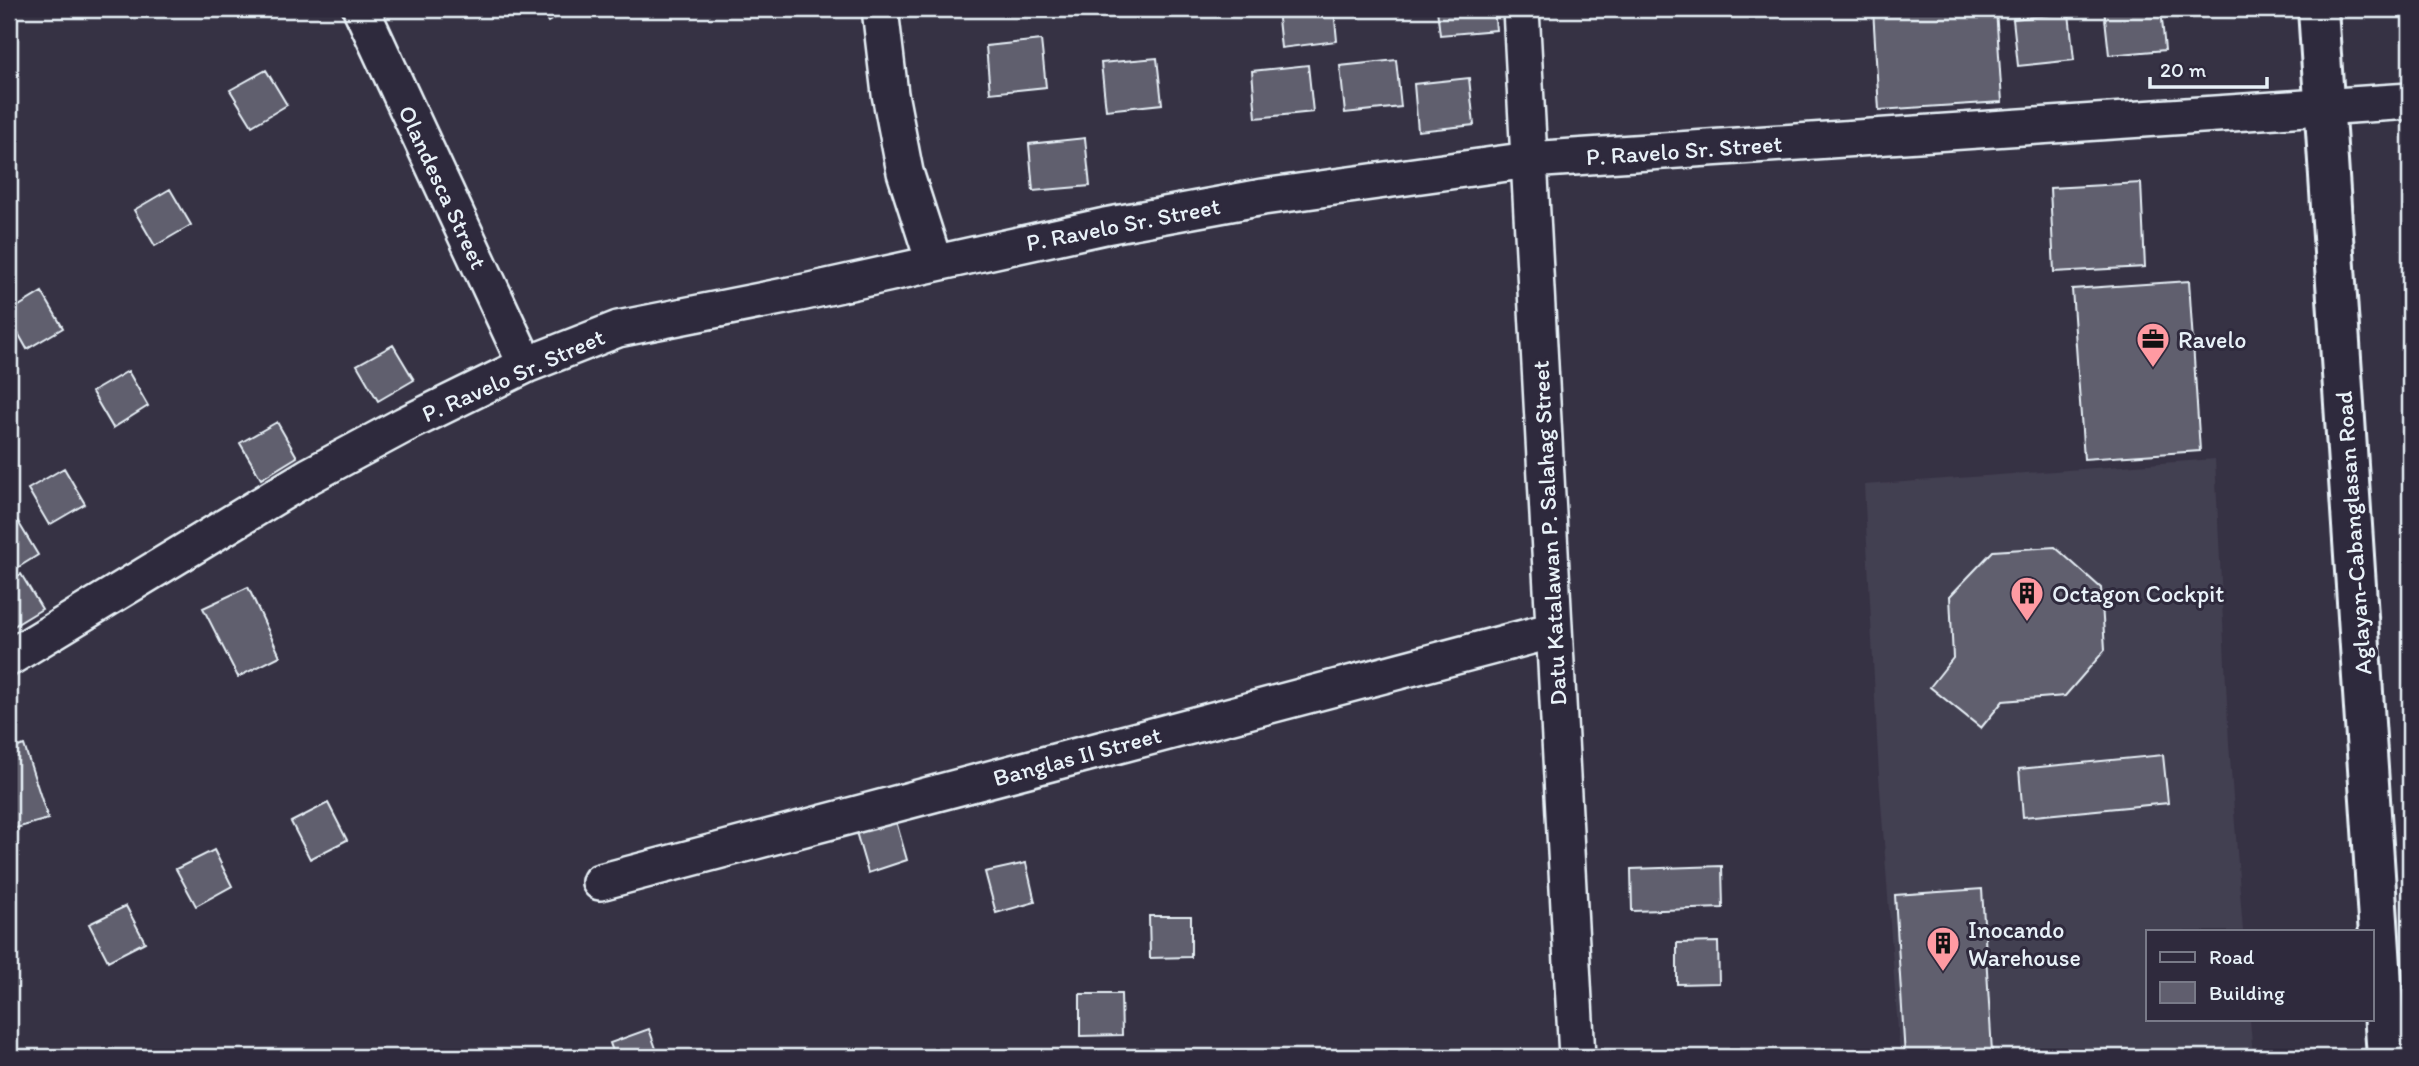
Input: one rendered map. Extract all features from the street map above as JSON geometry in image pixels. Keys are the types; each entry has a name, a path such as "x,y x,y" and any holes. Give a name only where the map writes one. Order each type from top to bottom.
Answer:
{"main road":[{"name":"Aglayan-Cabanglasan Road","path":"2318,9 2387,1057"}],"street":[{"name":"Olandesca Street","path":"361,9 526,365"},
{"path":"880,9 890,94 905,172 934,262"},
{"name":"Datu Katalawan P. Salahag Street","path":"1521,9 1577,1057"},
{"name":"P. Ravelo Sr. Street","path":"9,658 309,476 404,425 526,365 618,329 805,292 1105,226 1250,200 1529,160 2410,101"},
{"name":"Banglas II Street","path":"600,882 1555,630"}],"shaded area":[{"path":"2215,459 2229,744 2243,930 2146,930 2146,1020 2250,1020 2253,1057 1900,1057 1879,776 1864,485"}],"building":[{"path":"540,9 571,9 548,22"},
{"path":"1277,9 1334,9 1337,41 1281,48"},
{"path":"1437,9 1494,9 1496,30 1440,35"},
{"path":"1873,9 1996,9 2002,102 1879,110"},
{"path":"2104,9 2161,9 2165,50 2109,55"},
{"path":"2069,13 2074,60 2018,66 2013,19"},
{"path":"1041,40 1046,87 990,93 986,46"},
{"path":"1157,58 1162,104 1106,110 1101,63"},
{"path":"1396,60 1401,107 1345,113 1340,66"},
{"path":"1308,65 1313,112 1256,118 1252,71"},
{"path":"266,70 287,105 252,126 230,90"},
{"path":"1469,78 1474,125 1418,131 1414,84"},
{"path":"1085,138 1090,186 1033,191 1029,144"},
{"path":"2141,183 2145,267 2054,272 2050,188"},
{"path":"170,189 191,225 155,246 134,210"},
{"path":"2189,281 2200,451 2084,459 2072,289"},
{"path":"42,292 63,328 27,349 9,317 9,312"},
{"path":"393,345 414,380 378,401 357,365"},
{"path":"128,371 148,406 113,428 92,392"},
{"path":"277,422 297,457 261,479 240,443"},
{"path":"64,468 85,504 49,525 28,489"},
{"path":"17,520 38,555 9,573 9,525"},
{"name":"Octagon Cockpit","path":"2055,547 2101,588 2105,650 2065,696 2003,701 1981,728 1930,687 1953,658 1950,596 1993,551"},
{"path":"21,574 42,609 9,629 9,581"},
{"path":"248,587 280,656 238,677 203,608"},
{"path":"24,745 48,819 9,830 9,750"},
{"path":"2163,755 2168,803 2023,817 2019,769"},
{"path":"328,803 347,840 310,859 291,822"},
{"path":"896,821 907,860 868,873 856,832"},
{"path":"214,850 232,886 196,906 176,869"},
{"path":"1026,863 1035,902 996,913 985,872"},
{"path":"1722,866 1723,908 1632,911 1631,869"},
{"name":"Inocando Warehouse","path":"1982,889 1992,1052 1905,1057 1895,895"},
{"path":"126,906 145,942 108,961 89,924"},
{"path":"1149,916 1191,916 1191,957 1150,958"},
{"path":"1718,942 1719,983 1677,984 1677,943"},
{"path":"1080,994 1121,994 1122,1035 1080,1036"},
{"path":"649,1029 659,1057 615,1057 610,1043"}],"place":[{"name":"Ravelo","path":"2153,369"},
{"name":"Octagon Cockpit","path":"2027,623"},
{"name":"Inocando Warehouse","path":"1943,973"}]}
